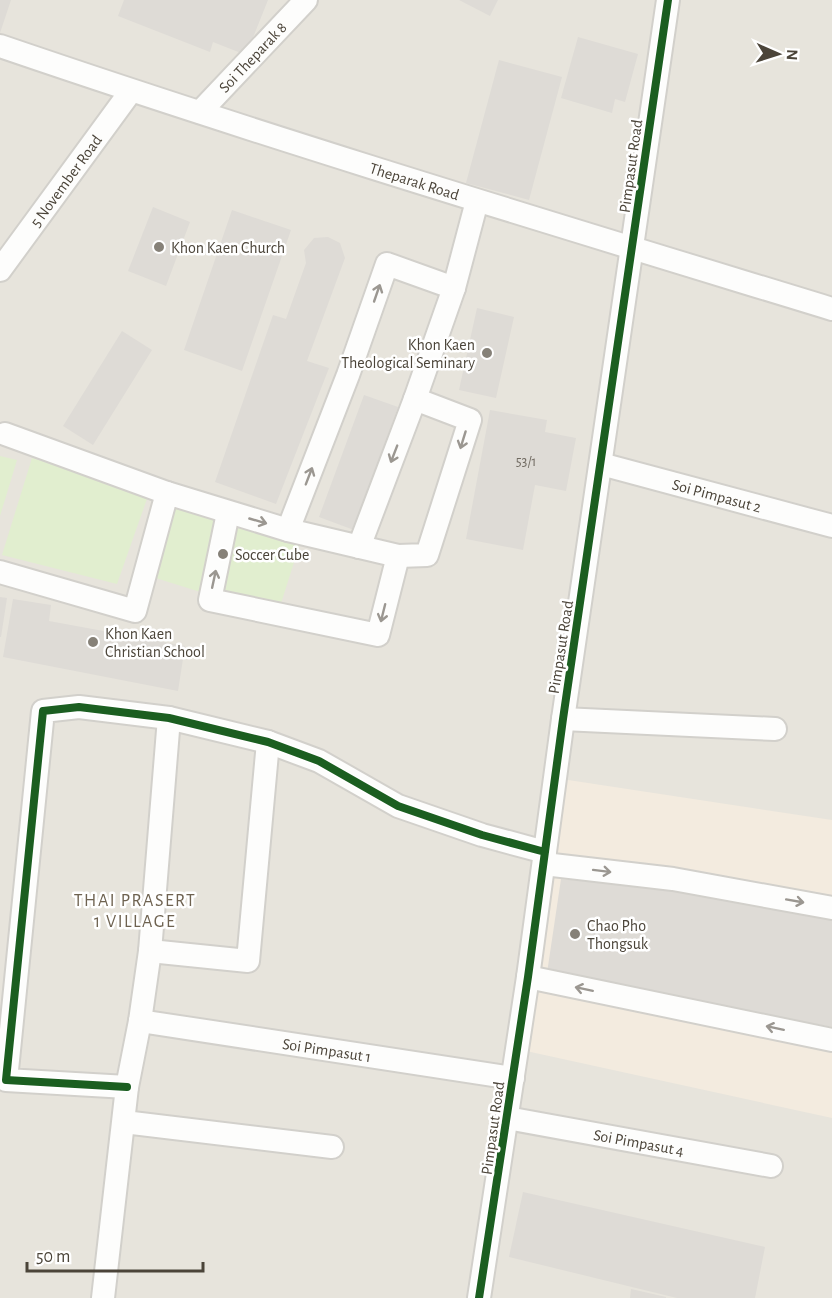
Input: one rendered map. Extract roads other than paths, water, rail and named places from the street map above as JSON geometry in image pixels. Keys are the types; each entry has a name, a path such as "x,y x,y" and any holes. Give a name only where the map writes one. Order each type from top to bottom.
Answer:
{"street":[{"name":"Soi Theparak 8","path":"200,112 306,0"},
{"name":"Pimpasut Road","path":"483,1297 563,719 668,0"},
{"name":"Theparak Road","path":"0,46 131,91 477,201 832,309"},
{"name":"5 November Road","path":"0,270 131,91"},
{"path":"358,547 415,399 454,288 477,201"},
{"path":"288,530 348,375 387,264 454,288"},
{"path":"2,438 228,513 288,530 398,556 427,555 470,420 415,399"},
{"name":"Soi Pimpasut 2","path":"601,464 832,526"},
{"path":"0,572 135,611 167,493"},
{"path":"228,513 210,600 378,636 398,556"},
{"path":"127,1087 6,1080 43,711 79,707 169,718 268,742 319,761 398,806 544,858 832,908"},
{"path":"103,1298 127,1087 140,1021 150,951 169,718"},
{"path":"563,719 776,729"},
{"path":"150,951 248,961 268,742"},
{"path":"528,977 832,1040"},
{"name":"Soi Pimpasut 1","path":"140,1021 513,1078"},
{"name":"Soi Pimpasut 4","path":"507,1118 771,1166"},
{"path":"124,1122 332,1147"}],"place":[{"name":"Khon Kaen Church","path":"159,247"},
{"name":"Khon Kaen Theological Seminary","path":"487,353"},
{"name":"Soccer Cube","path":"223,554"},
{"name":"Khon Kaen Christian School","path":"93,642"},
{"name":"Chao Pho Thongsuk","path":"575,934"}],"district":[{"name":"THAI PRASERT 1 VILLAGE","path":"135,910"}]}
